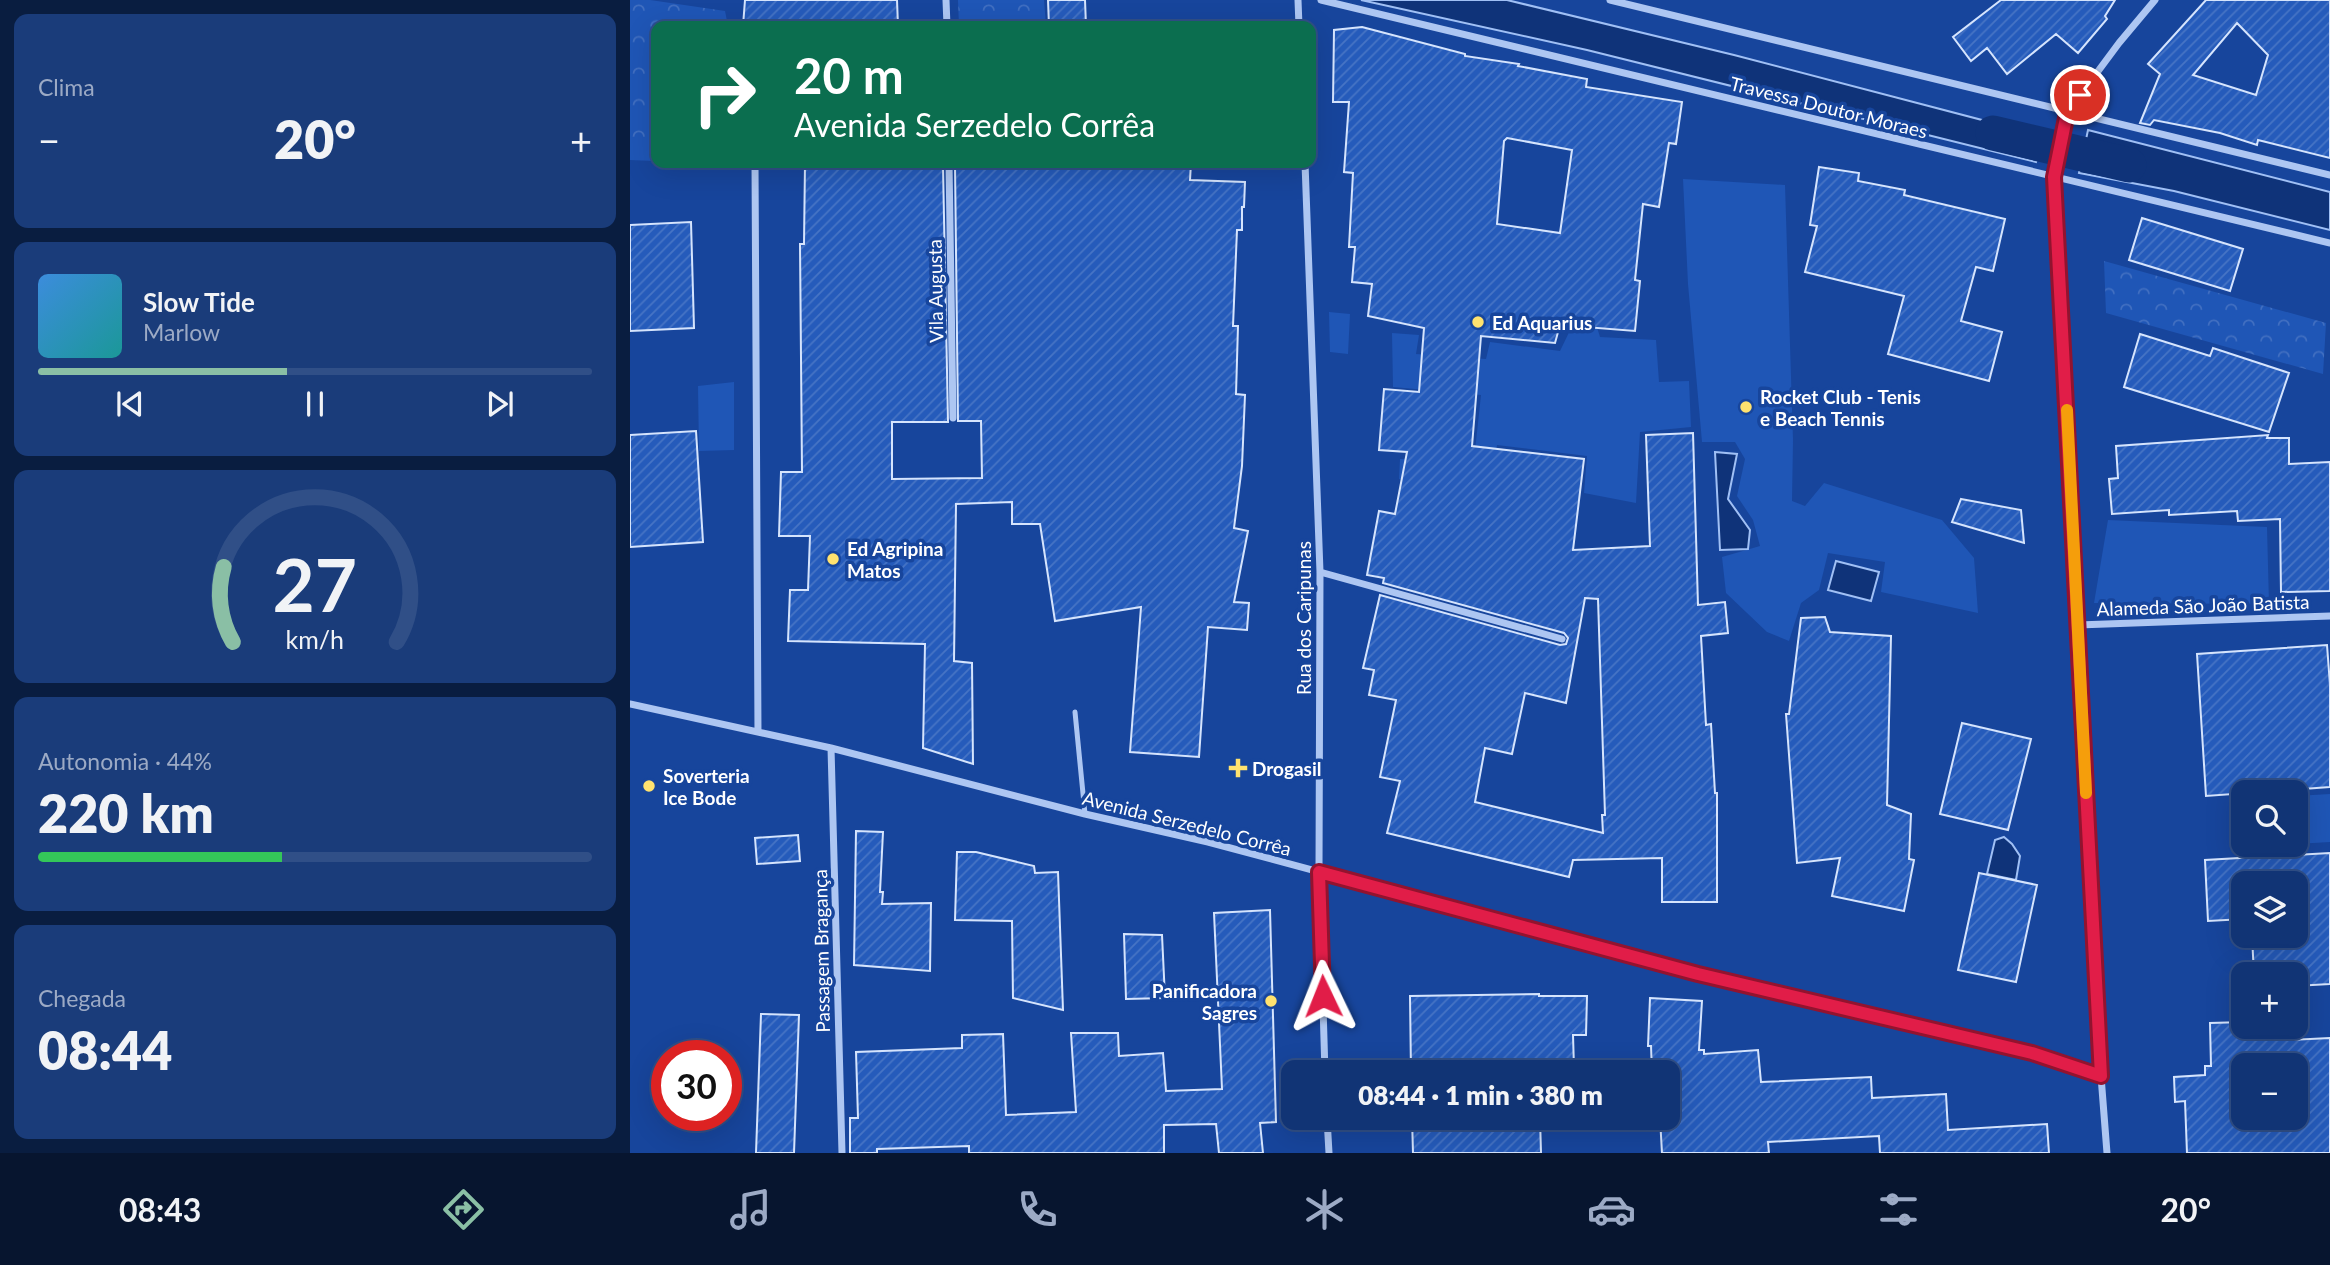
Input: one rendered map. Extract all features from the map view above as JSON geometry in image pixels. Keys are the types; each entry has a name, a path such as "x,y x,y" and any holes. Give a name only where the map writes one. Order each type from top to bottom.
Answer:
{"street":[{"path":"946,0 947,21"},
{"path":"1298,0 1300,21"},
{"name":"Travessa Doutor Moraes","path":"1321,0 2330,243"},
{"path":"1610,0 2330,175"},
{"path":"2107,1153 2054,177 2067,113 2155,0"},
{"path":"755,168 758,732"},
{"name":"Vila Augusta","path":"949,168 953,418"},
{"name":"Rua dos Caripunas","path":"1304,168 1320,572 1319,872 1325,1060"},
{"path":"1320,572 1562,639"},
{"name":"Alameda São João Batista","path":"2078,625 2330,616"},
{"name":"Avenida Serzedelo Corrêa","path":"630,704 831,748 1085,814 1208,842 1698,974 2032,1053 2101,1076"},
{"name":"Passagem Bragança","path":"831,748 842,1153"},
{"path":"1328,1130 1329,1153"}],"lane":[{"path":"1075,712 1085,814"}],"green space":[{"path":"630,0 650,0 725,11 727,21 651,21 651,161 630,160"},
{"path":"958,0 1044,0 1046,21 959,21"},
{"name":"Rocket Club - Tenis e Beach Tennis","path":"1683,179 1785,185 1793,440 1792,501 1805,506 1824,483 1942,520 1974,558 1978,613 1881,592 1885,562 1828,553 1819,590 1801,603 1789,641 1767,632 1726,593 1722,557 1760,546 1753,520 1737,496 1745,459 1735,442 1702,442 1688,284"},
{"path":"2104,261 2326,323 2323,374 2106,313"},
{"path":"1329,312 1350,314 1348,354 1330,352"},
{"path":"1575,320 1596,324 1600,337 1656,340 1659,382 1689,381 1691,427 1640,432 1636,503 1584,493 1587,456 1497,445 1489,493 1399,479 1400,459 1474,460 1481,395 1393,387 1392,333 1419,335 1416,354 1486,359 1490,342 1560,351"},
{"path":"734,382 734,450 699,451 698,386"},
{"path":"2108,520 2267,527 2269,604 2094,603"},
{"path":"2330,794 2330,842 2308,843 2308,795"}],"shaded area":[{"path":"1361,0 1507,0 1734,55 2043,136 2036,162 1587,50"},
{"path":"2088,130 2330,192 2330,230 2174,191 2079,173"},
{"path":"1715,452 1737,454 1728,499 1750,530 1748,549 1720,550"},
{"path":"1836,561 1879,572 1871,601 1828,590"},
{"path":"2004,837 2020,856 2016,880 1987,874 1995,840"}],"building":[{"path":"745,0 897,0 898,21 743,21"},
{"path":"1048,0 1085,0 1086,21 1049,21"},
{"path":"2001,0 2115,0 2105,16 2107,19 2078,53 2056,34 2007,74 1987,48 1971,61 1953,37"},
{"path":"2206,0 2330,0 2330,158 2258,140 2257,145 2220,133 2154,120 2150,125 2140,123 2160,74 2148,64","holes":["2237,23 2268,55 2256,95 2193,75"]},
{"path":"1362,27 1465,56 1519,64 1518,66 1587,79 1586,87 1682,102 1676,144 1669,143 1659,207 1643,204 1635,280 1640,281 1635,331 1560,325 1555,343 1481,336 1472,446 1584,459 1573,550 1650,546 1646,435 1693,433 1698,605 1725,602 1728,633 1701,636 1706,725 1711,724 1717,793 1717,902 1662,902 1662,858 1573,860 1569,877 1387,833 1400,781 1380,777 1396,700 1369,695 1374,670 1363,668 1380,595 1560,645 1566,644 1568,638 1564,633 1383,583 1384,578 1367,575 1379,511 1395,514 1407,452 1379,450 1384,389 1419,392 1424,328 1368,316 1372,284 1352,282 1355,247 1349,247 1353,173 1344,172 1349,102 1333,102 1334,30","holes":["1507,138 1572,150 1560,233 1497,224 1504,141","1585,598 1598,599 1605,815 1602,815 1603,833 1475,802 1485,748 1512,754 1525,693 1566,703"]},
{"path":"1819,167 1859,173 1858,181 1905,190 1904,195 2005,219 1993,271 1976,267 1961,321 2002,332 1989,381 1888,354 1904,296 1805,272 1817,226 1810,225"},
{"path":"805,168 943,168 948,422 892,422 892,479 982,478 981,421 958,421 955,168 1191,168 1190,180 1245,182 1242,230 1237,230 1233,326 1238,326 1236,394 1245,395 1242,466 1234,528 1248,531 1234,602 1249,603 1247,630 1208,627 1199,757 1130,752 1141,607 1055,621 1040,524 1012,524 1012,502 956,504 954,661 972,663 973,764 923,748 925,644 788,641 790,590 808,590 810,536 779,536 781,472 802,472 800,244 804,244"},
{"path":"2142,218 2243,249 2230,291 2129,260"},
{"path":"691,222 694,328 630,331 630,225"},
{"path":"2140,334 2210,356 2213,348 2289,373 2269,432 2124,387"},
{"path":"696,431 703,542 630,547 630,435"},
{"path":"2268,435 2267,438 2289,438 2289,464 2330,462 2330,591 2281,592 2280,519 2238,521 2237,511 2169,515 2169,510 2112,514 2109,479 2118,478 2116,446"},
{"path":"1961,499 2021,510 2024,543 1952,522"},
{"path":"1825,617 1830,632 1891,636 1887,805 1911,814 1909,859 1914,860 1904,911 1832,896 1840,858 1797,863 1786,714 1789,714 1801,618"},
{"path":"2327,645 2330,685 2330,787 2308,789 2308,780 2231,780 2231,794 2206,796 2197,654"},
{"path":"1962,723 2031,739 2008,830 1940,814"},
{"path":"856,831 883,832 880,892 883,892 882,904 931,903 930,971 854,965"},
{"path":"798,835 800,861 757,864 755,838"},
{"path":"957,852 976,852 1034,866 1035,873 1058,872 1063,1010 1013,998 1012,921 955,920"},
{"path":"2330,853 2330,984 2308,985 2308,962 2253,962 2253,948 2308,948 2308,871 2231,871 2231,920 2208,921 2205,860 2308,857 2308,854"},
{"path":"1979,873 2037,885 2016,982 1958,970"},
{"path":"1270,910 1276,1122 1260,1123 1263,1153 1219,1153 1216,1124 1164,1125 1164,1153 969,1153 969,1146 877,1149 877,1153 850,1153 850,1118 858,1118 856,1052 962,1048 962,1035 1003,1034 1006,1115 1076,1112 1071,1033 1118,1033 1119,1056 1163,1053 1166,1091 1222,1089 1214,913"},
{"path":"1124,934 1162,935 1165,998 1126,999"},
{"path":"1410,996 1587,996 1586,1035 1573,1035 1574,1060 1411,1060"},
{"path":"1650,998 1702,1001 1699,1050 1704,1050 1704,1054 1758,1050 1761,1082 1871,1077 1872,1098 1946,1094 1948,1130 2047,1124 2049,1153 1880,1153 1879,1136 1768,1142 1769,1153 1662,1153 1661,1130 1680,1130 1680,1060 1652,1060 1651,1046 1648,1046"},
{"path":"761,1014 799,1015 794,1153 756,1153"},
{"path":"2231,1022 2231,1039 2330,1038 2330,1153 2187,1153 2185,1101 2175,1102 2174,1077 2205,1075 2205,1066 2211,1066 2210,1023"},
{"path":"1412,1130 1540,1130 1541,1153 1413,1153"}],"waterway":[{"path":"1993,133 2129,165"}],"slow traffic":[{"path":"2067,410 2086,793"}],"place":[{"name":"Ed Aquarius","path":"1478,322"},
{"name":"Rocket Club - Tenis e Beach Tennis","path":"1746,407"},
{"name":"Ed Agripina Matos","path":"833,559"},
{"name":"Drogasil","path":"1238,768"},
{"name":"Soverteria Ice Bode","path":"649,786"},
{"name":"Panificadora Sagres","path":"1271,1001"}],"route":[{"path":"1323,996 1319,872 1698,974 2032,1053 2101,1076 2054,177 2067,113 2080,95"}]}
